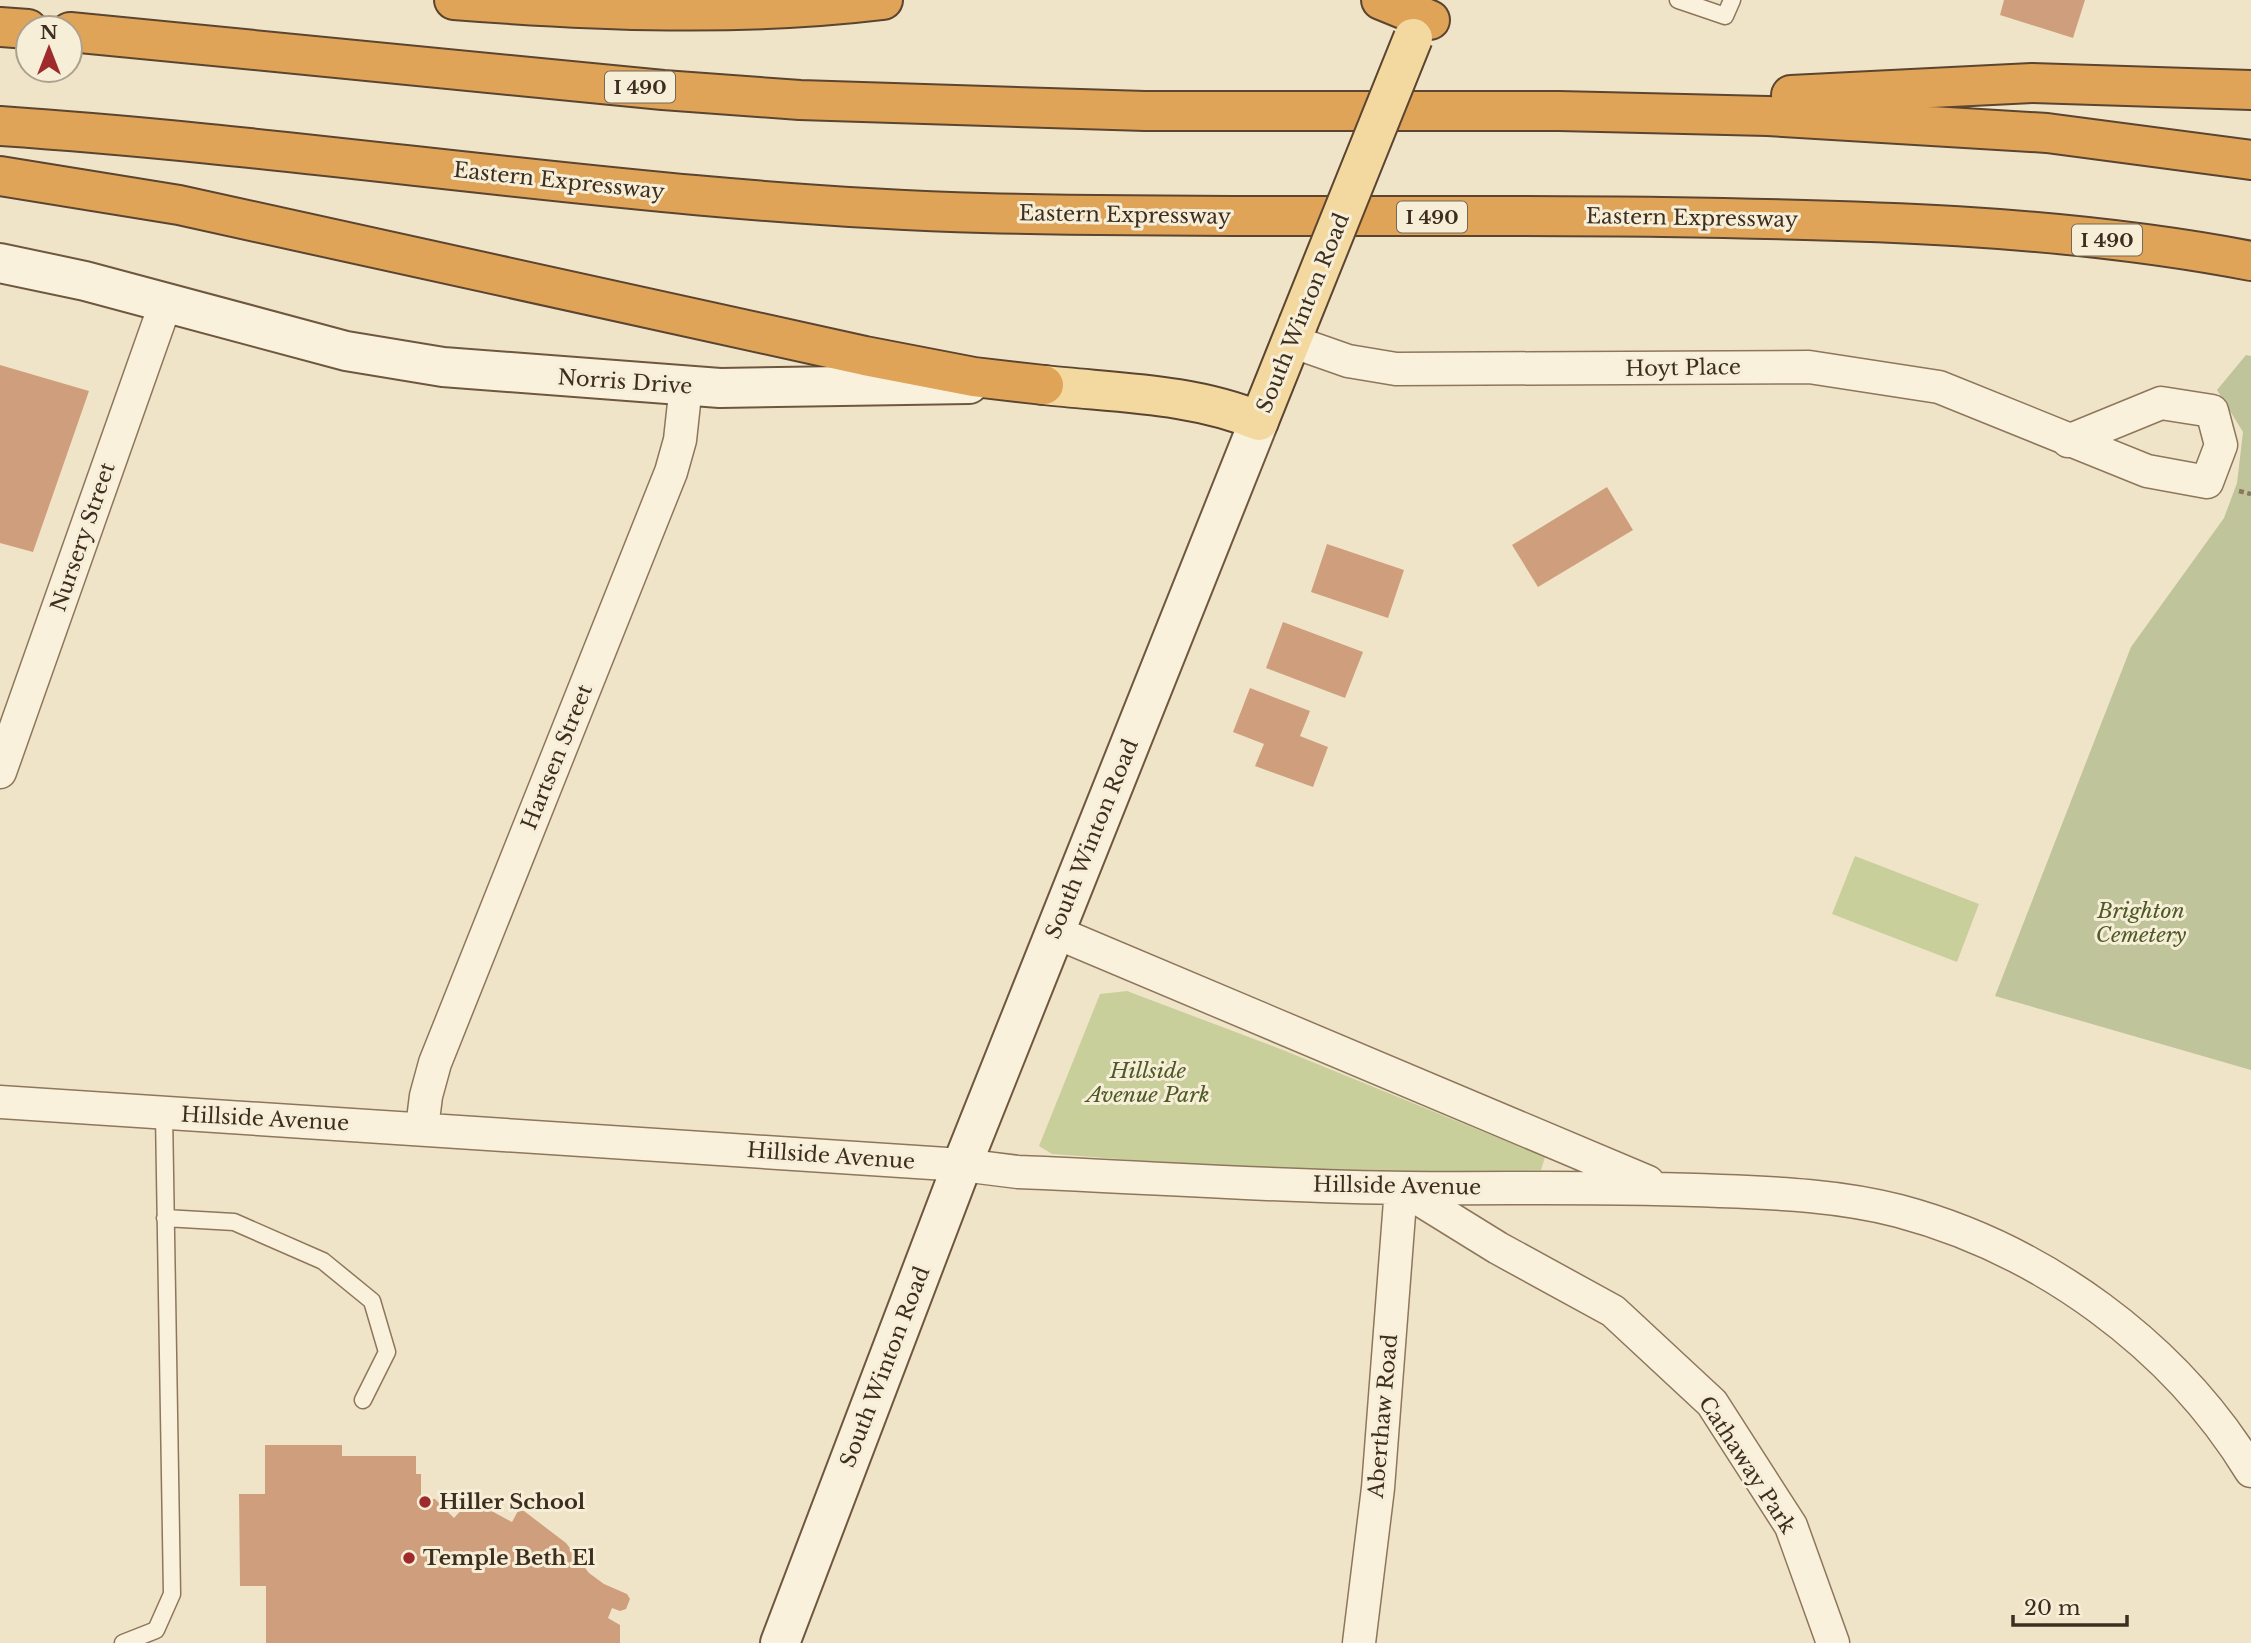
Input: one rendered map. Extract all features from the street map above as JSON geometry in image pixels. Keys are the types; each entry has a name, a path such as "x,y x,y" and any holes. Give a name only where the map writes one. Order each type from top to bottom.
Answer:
{"highway":[{"path":"454,0 660,10 908,0"},
{"name":"I 490","path":"84,33 663,90 870,104 1158,111 1559,111 1908,122 2059,134 2251,160"},
{"path":"1559,111 1986,84 2076,83 2251,90"},
{"name":"Eastern Expressway","path":"0,126 207,143 679,193 902,209 1177,217 1735,218 1961,227 2146,244 2251,261"},
{"path":"0,176 178,205 865,356 974,377 1044,386"},
{"path":"1961,227 2071,255 2251,288"}],"main road":[{"name":"South Winton Road","path":"779,1643 962,1165 1295,332 1410,11"},
{"name":"Norris Drive","path":"0,262 166,302 305,341 404,362 534,376 686,386 786,389 970,384 1044,386 1175,399 1222,408 1259,421"}],"street":[{"name":"Nursery Street","path":"0,772 166,302"},
{"name":"Hoyt Place","path":"1295,332 1348,362 1396,369 1809,367 1939,387 2068,441"},
{"name":"Hartsen Street","path":"422,1128 426,1096 435,1063 671,472 680,440 686,386"},
{"name":"Hillside Avenue","path":"1055,932 1662,1188"},
{"name":"Hillside Avenue","path":"0,1102 962,1165 1018,1172 1401,1188 1662,1188 1788,1194 1899,1211 2000,1248 2083,1295 2165,1362 2233,1442 2251,1471"},
{"name":"Aberthaw Road","path":"1359,1643 1378,1488 1401,1188"},
{"name":"Cathaway Park","path":"1401,1188 1498,1248 1613,1311 1712,1403 1791,1526 1833,1643"}],"lane":[{"path":"1678,0 1725,16 1732,0"},
{"path":"123,1643 156,1630 172,1594 164,1114"},
{"path":"165,1218 234,1222 323,1261 372,1301 387,1352 363,1400"}],"green space":[{"name":"Brighton Cemetery","path":"2246,355 2251,356 2251,1070 1995,996 2131,647 2224,518 2237,483 2243,432 2217,390"},
{"path":"1855,856 1979,904 1957,962 1832,914"},
{"name":"Hillside Avenue Park","path":"1127,991 1283,1050 1545,1157 1541,1170 1307,1173 1052,1154 1039,1146 1100,994"}],"building":[{"path":"2004,0 2085,0 2073,38 2000,15"},
{"path":"0,365 89,391 33,552 0,543"},
{"path":"1607,487 1633,530 1538,587 1512,545"},
{"path":"1327,544 1404,570 1388,618 1311,592"},
{"path":"1283,622 1363,652 1345,698 1266,668"},
{"path":"1250,688 1310,711 1300,736 1328,747 1313,787 1255,766 1264,744 1233,732"},
{"name":"Temple Beth El","path":"265,1445 342,1445 342,1456 416,1456 416,1474 421,1474 421,1499 435,1499 454,1518 475,1495 479,1499 477,1503 512,1522 518,1511 524,1511 566,1543 589,1573 604,1584 627,1594 630,1599 626,1609 620,1611 612,1608 608,1618 620,1625 620,1643 266,1643 266,1586 240,1586 239,1494 265,1494"}],"place":[{"name":"Hiller School","path":"425,1502"},
{"name":"Temple Beth El","path":"409,1558"}]}
